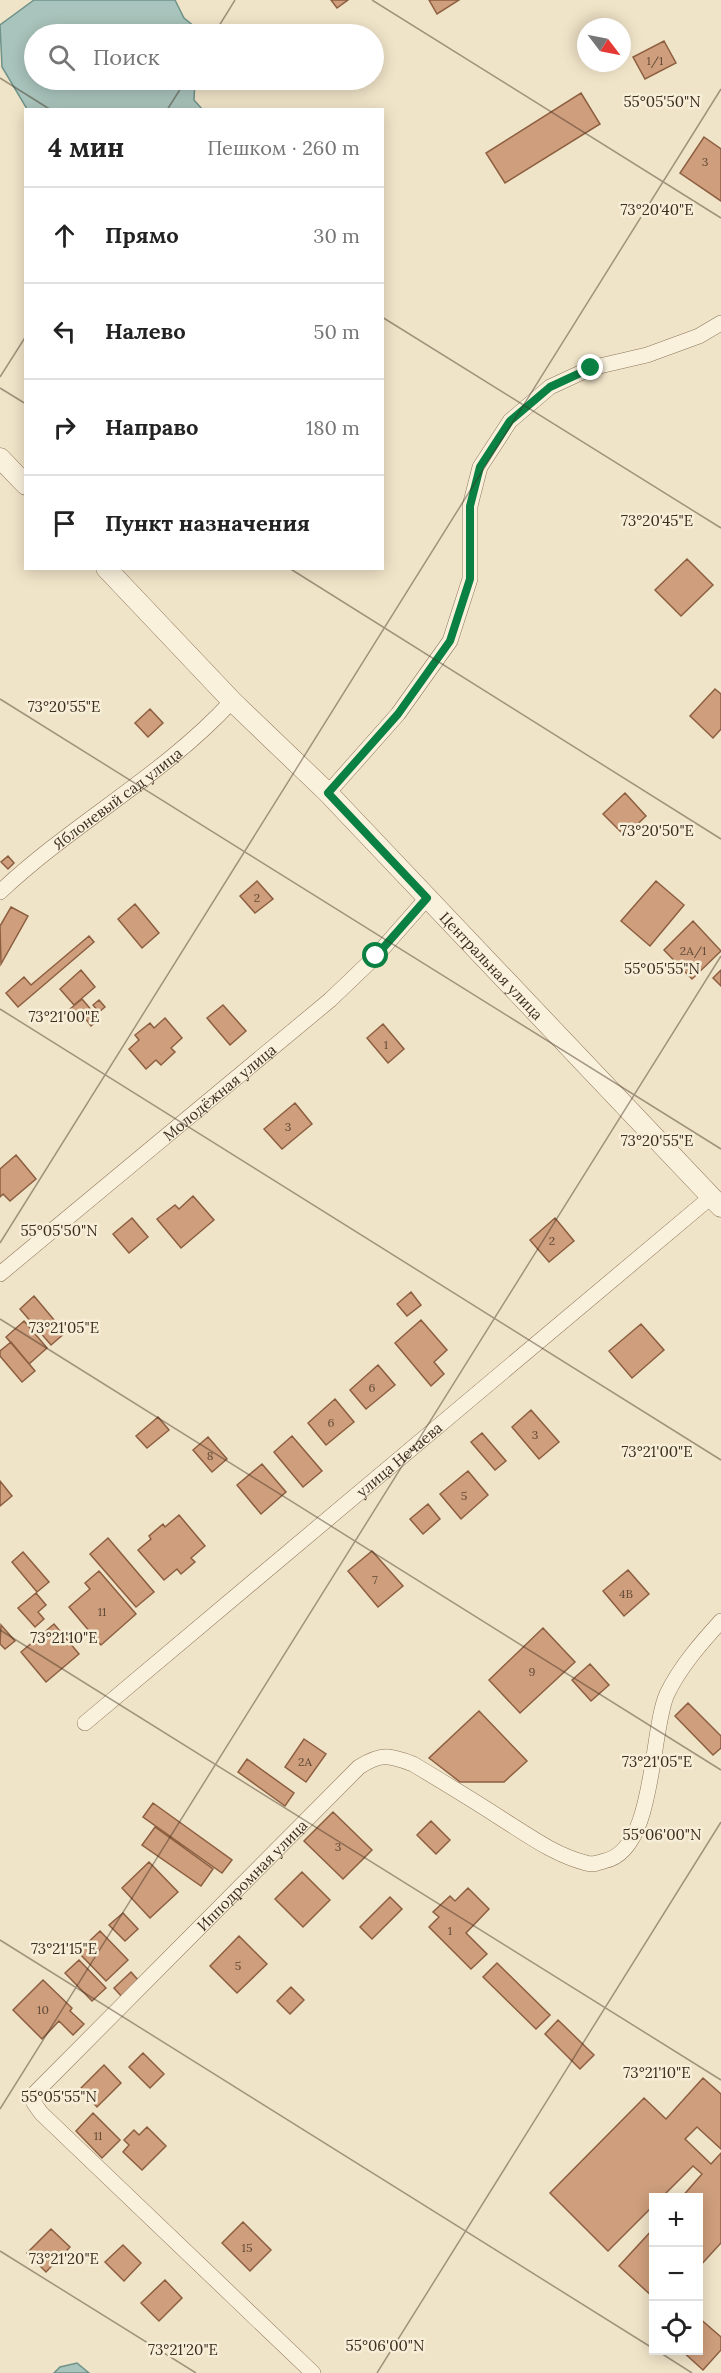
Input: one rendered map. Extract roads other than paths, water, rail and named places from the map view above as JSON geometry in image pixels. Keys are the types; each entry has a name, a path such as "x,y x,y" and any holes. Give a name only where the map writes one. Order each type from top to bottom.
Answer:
{"street":[{"path":"328,793 398,714 450,641 470,579 470,506 480,467 510,421 550,387 591,368 647,355 699,336 721,323"},
{"path":"0,458 24,483"},
{"name":"Центральная улица","path":"107,570 232,701 328,793 716,1202"},
{"name":"Яблоневый сад улица","path":"0,892 34,860 181,750 210,726 232,701"},
{"name":"Молодёжная улица","path":"0,1274 330,1000 376,956 427,898"},
{"name":"улица Нечаева","path":"85,1723 716,1202"},
{"name":"Ипподромная улица","path":"313,2373 40,2113 34,2103 36,2093 359,1767 375,1757 392,1756 413,1764 556,1852 589,1864 613,1860 629,1842 645,1809 654,1766 658,1721 668,1694 692,1654 721,1621"}],"water":[{"path":"34,0 175,0 184,18 191,24 24,24 24,90 194,90 194,100 201,108 26,108 2,67 0,25"},
{"path":"77,2363 89,2373 54,2373 60,2367"}]}
